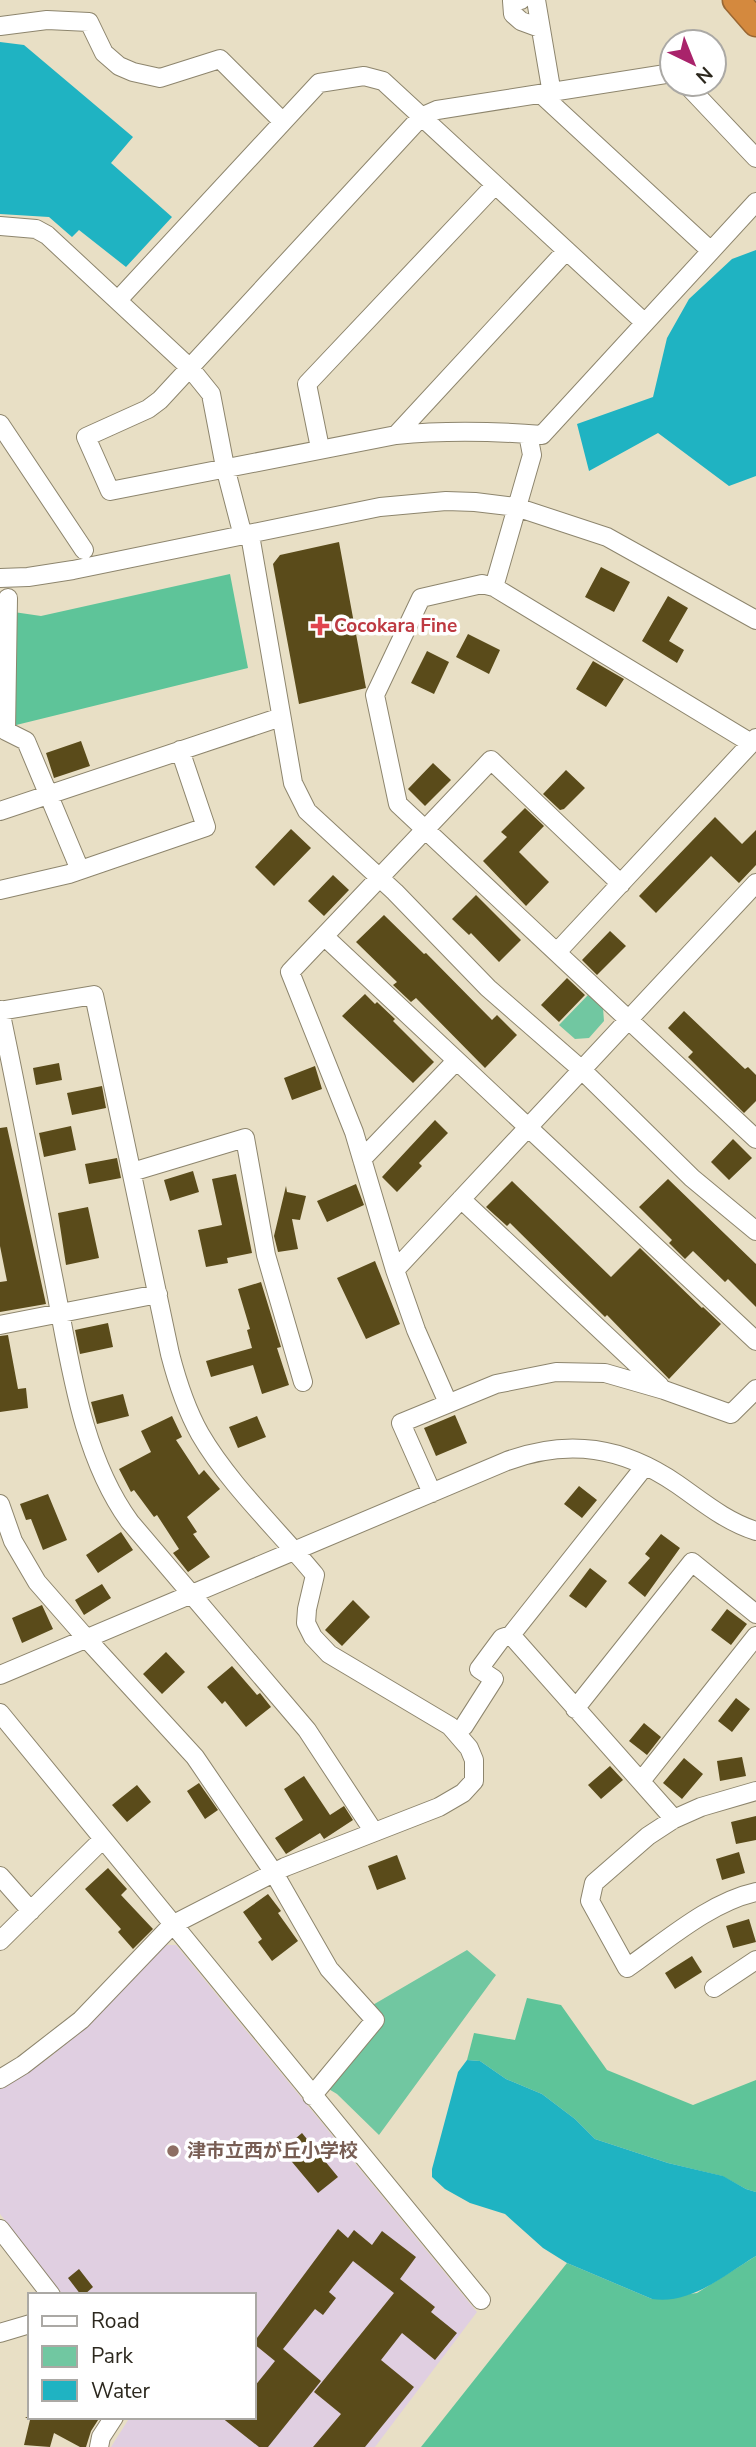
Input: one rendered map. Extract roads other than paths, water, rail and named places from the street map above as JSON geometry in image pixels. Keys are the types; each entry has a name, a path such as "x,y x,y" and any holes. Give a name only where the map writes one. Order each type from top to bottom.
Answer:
{"highway":[{"path":"736,0 756,23"}],"street":[{"path":"521,0 512,1 513,15 540,28"},
{"path":"536,0 547,95 711,251"},
{"path":"0,26 47,20 89,22 104,53 111,61 133,72 160,78 220,59 283,122"},
{"path":"658,75 547,95 437,110 421,117 160,400 148,409 86,437 110,491 396,435 436,431 542,435 756,202"},
{"path":"118,300 319,83 365,76 383,81 645,323"},
{"path":"699,98 756,158"},
{"path":"320,448 307,384 495,185"},
{"path":"0,226 36,229 47,235 190,368 211,394 225,467 247,536 293,783 299,798 318,822 379,877 488,988 583,1070 692,1178 756,1231"},
{"path":"396,435 566,251"},
{"path":"0,424 84,550"},
{"path":"494,587 532,455 528,434"},
{"path":"0,578 62,572 356,512 408,504 475,502 516,507 607,537 756,620"},
{"path":"557,952 753,740 494,587 482,584 421,598 375,695 398,804 756,1139"},
{"path":"8,598 6,731 26,741 80,870"},
{"path":"0,811 281,717"},
{"path":"0,890 80,870 206,827 180,750"},
{"path":"448,1403 416,1330 395,1270 354,1132 290,972 491,760 621,884"},
{"path":"395,1270 756,883"},
{"path":"325,937 756,1341"},
{"path":"0,2079 23,2065 80,2020 172,1924 274,1873 439,1807 471,1786 475,1774 474,1760 469,1748 450,1726 329,1654 313,1637 306,1623 315,1575 228,1473 200,1434 179,1390 94,995 0,1011 86,1430 99,1468 130,1522 307,1730 374,1832"},
{"path":"362,1159 456,1061"},
{"path":"132,1172 245,1138 265,1255 303,1382"},
{"path":"461,1199 664,1390"},
{"path":"0,1325 158,1294"},
{"path":"432,1493 401,1423 496,1384 556,1372 605,1373 732,1414 756,1389"},
{"path":"0,1675 516,1457 544,1450 579,1447 624,1456 678,1485 706,1507 756,1531"},
{"path":"456,1733 464,1726 494,1679 479,1669 502,1638 510,1635 645,1466"},
{"path":"0,1504 22,1560 37,1582 195,1757 274,1873 329,1969 375,2020 312,2096"},
{"path":"575,1709 692,1562 756,1614"},
{"path":"510,1635 674,1819"},
{"path":"641,1781 756,1636"},
{"path":"0,1713 481,2300"},
{"path":"756,1791 711,1804 674,1819 640,1841 594,1883 590,1900 627,1968 717,1907 756,1892"},
{"path":"0,1941 102,1840"},
{"path":"0,1876 31,1911"},
{"path":"714,1988 756,1960"},
{"path":"0,2229 49,2293"},
{"path":"0,2333 28,2325"},
{"path":"99,2447 101,2437 113,2419"}],"water":[{"path":"0,42 24,45 133,137 111,163 172,217 126,267 79,230 72,237 49,217 0,214"},
{"path":"756,250 756,476 729,486 658,433 589,471 577,424 653,397 667,338 689,299 732,259"},
{"path":"467,2060 480,2061 506,2079 542,2094 575,2119 595,2139 668,2163 723,2176 756,2192 756,2256 694,2293 666,2300 652,2299 567,2263 543,2248 505,2214 470,2203 445,2189 432,2177 432,2169 458,2072"}],"place":[{"name":"Cocokara Fine","path":"320,626"},
{"name":"津市立西が丘小学校","path":"173,2151"}]}
